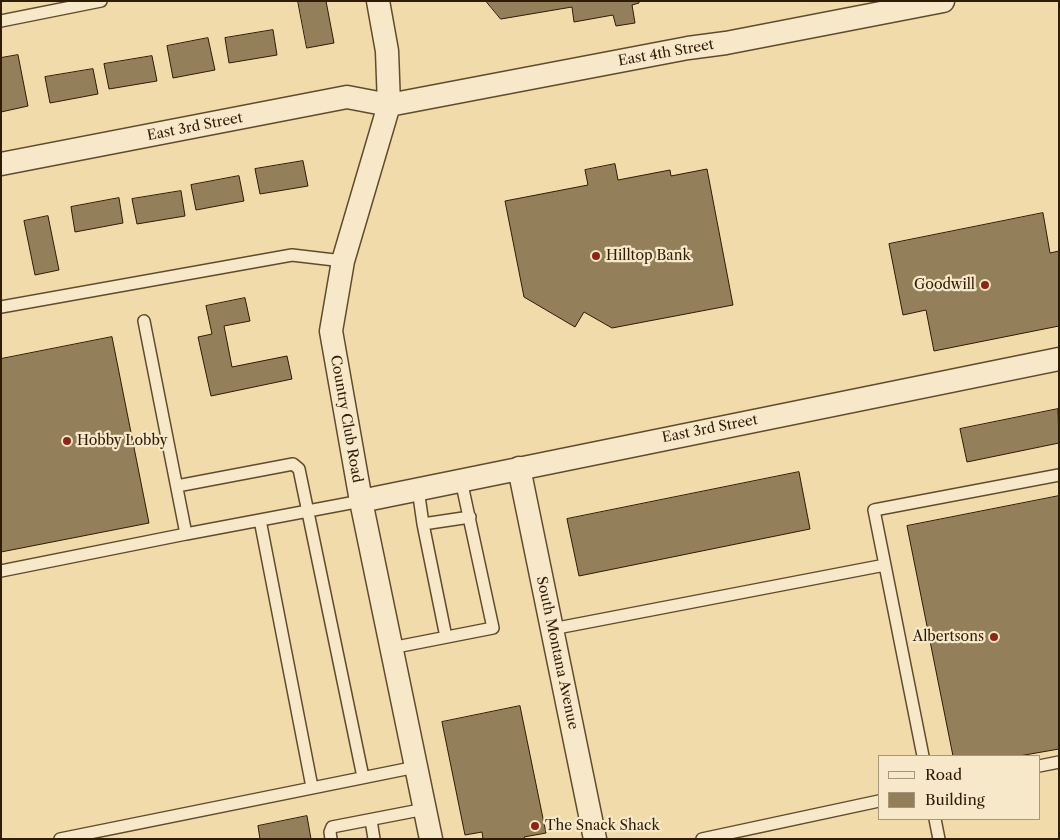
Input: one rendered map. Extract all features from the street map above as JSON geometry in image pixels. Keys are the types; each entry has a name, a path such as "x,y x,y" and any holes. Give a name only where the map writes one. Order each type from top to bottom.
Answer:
{"street":[{"name":"Country Club Road","path":"378,1 387,51 389,105 343,262 331,331 360,501 431,839"},
{"name":"East 4th Street","path":"389,105 688,48 726,43 879,8 942,1"},
{"name":"East 3rd Street","path":"1,164 347,97 389,105"},
{"name":"East 3rd Street","path":"360,501 1059,359"},
{"name":"South Montana Avenue","path":"519,468 595,839"}],"lane":[{"path":"1,20 100,1"},
{"path":"1,307 292,255 343,262"},
{"path":"144,321 186,534"},
{"path":"177,486 293,464 299,469 363,777"},
{"path":"923,755 874,510 1059,475"},
{"path":"391,648 493,628 461,480"},
{"path":"418,489 423,524 446,637"},
{"path":"1,571 360,501"},
{"path":"423,524 470,517"},
{"path":"260,520 312,787"},
{"path":"552,629 885,564"},
{"path":"1040,766 1059,762"},
{"path":"60,839 416,767"},
{"path":"702,839 878,801"},
{"path":"331,839 330,832 332,827 425,809"},
{"path":"371,820 374,839"},
{"path":"936,820 940,839"}],"building":[{"path":"298,1 326,1 334,43 307,48"},
{"path":"486,1 639,1 639,3 632,5 635,23 616,26 613,15 574,22 572,7 501,19"},
{"path":"273,30 277,55 229,63 225,38"},
{"path":"208,38 215,70 173,78 167,46"},
{"path":"18,55 28,106 1,112 1,58"},
{"path":"152,56 157,81 109,89 104,64"},
{"path":"93,69 98,94 50,103 45,77"},
{"path":"303,161 308,186 260,194 255,169"},
{"path":"615,164 618,180 670,170 671,176 707,169 733,305 612,328 584,312 575,327 524,297 505,201 588,185 585,170"},
{"path":"239,176 244,201 196,210 191,185"},
{"path":"181,191 185,216 137,224 132,199"},
{"path":"119,198 123,223 75,232 71,207"},
{"path":"1043,213 1050,253 1059,251 1059,326 934,351 926,310 903,315 889,244"},
{"path":"48,216 59,270 35,275 24,221"},
{"path":"245,298 250,321 224,326 232,367 287,356 292,379 211,396 198,337 212,334 206,306"},
{"name":"Hobby Lobby","path":"112,337 149,523 1,552 1,359"},
{"path":"1058,409 1059,443 967,462 960,429"},
{"path":"799,472 810,529 579,576 567,519"},
{"name":"Albertsons","path":"1059,496 1059,749 1025,755 953,755 907,526"},
{"path":"520,706 546,833 524,837 525,839 483,839 482,832 465,835 442,722"},
{"path":"307,816 311,839 260,839 258,826"}],"place":[{"name":"Hilltop Bank","path":"596,256"},
{"name":"Goodwill","path":"985,285"},
{"name":"Hobby Lobby","path":"67,441"},
{"name":"Albertsons","path":"994,637"},
{"name":"The Snack Shack","path":"535,826"}]}
